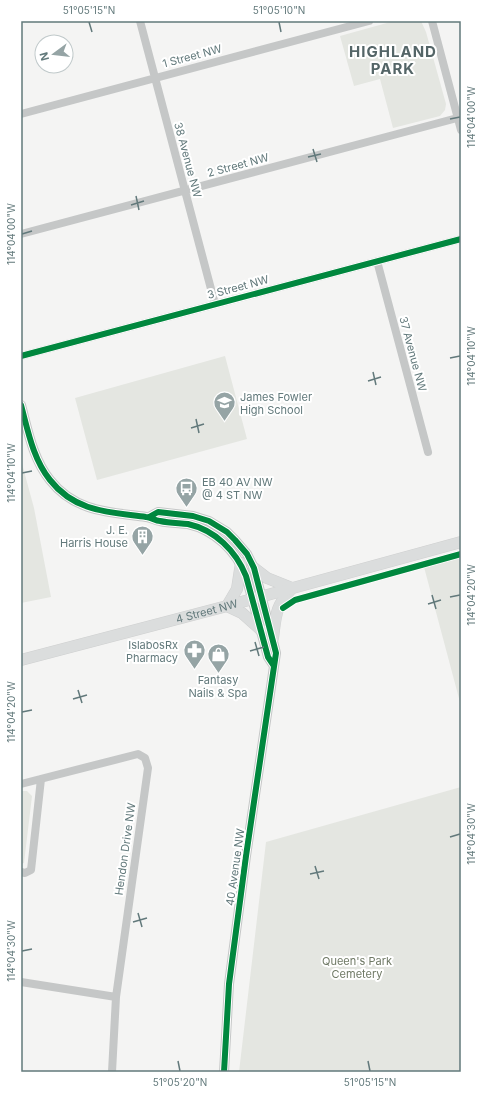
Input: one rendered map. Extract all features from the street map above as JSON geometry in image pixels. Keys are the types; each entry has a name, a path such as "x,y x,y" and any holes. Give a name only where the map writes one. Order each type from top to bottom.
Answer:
{"main road":[{"name":"4 Street NW","path":"21,660 257,598 461,542"},
{"path":"241,563 237,589 227,606 242,613 261,630"},
{"path":"254,568 267,578 292,588 280,602 278,607 273,638"}],"street":[{"name":"38 Avenue NW","path":"140,21 215,304"},
{"name":"1 Street NW","path":"21,114 369,21"},
{"path":"432,21 461,130"},
{"name":"2 Street NW","path":"21,234 459,118"},
{"name":"3 Street NW","path":"21,356 461,239"},
{"name":"37 Avenue NW","path":"377,261 428,452"},
{"name":"40 Avenue NW","path":"21,405 31,444 38,463 59,490 75,502 92,509 107,513 149,517 158,521 187,524 205,530 223,542 241,563 273,638 276,653 229,984 224,1072"},
{"name":"40 Avenue NW","path":"149,517 158,512 193,516 209,521 227,532 247,554 254,568 261,630 268,657 274,666"},
{"name":"Hendon Drive NW","path":"21,784 138,754 145,758 148,768 116,997 112,1072"},
{"path":"21,872 25,873 30,870 41,779"},
{"path":"21,982 116,997"}],"green space":[{"path":"394,21 421,21 426,32 446,104 445,110 440,116 393,128 380,79 354,86 340,36"},
{"path":"225,356 247,439 97,480 75,398"},
{"path":"21,460 34,508 51,597 21,603"},
{"path":"461,556 461,706 424,567"},
{"name":"Queen's Park Cemetery","path":"461,787 461,1072 239,1072 266,842"},
{"path":"21,791 27,791 32,796 24,863 21,864"}],"cycle path":[{"path":"21,356 461,239"},
{"path":"21,405 29,435 39,463 50,480 70,499 94,509 106,512 148,517 163,522 188,524 198,527 216,536 230,550 237,558 246,576 268,657 274,666"},
{"path":"149,517 158,512 193,516 209,521 227,532 235,540 247,554 254,568 276,653 229,984 224,1072"},
{"path":"283,608 295,600 461,554"}],"place":[{"name":"James Fowler High School","path":"225,422"},
{"name":"EB 40 AV NW @ 4 ST NW","path":"187,508"},
{"name":"J. E. Harris House","path":"143,556"},
{"name":"IslabosRx Pharmacy","path":"194,670"},
{"name":"Fantasy Nails & Spa","path":"218,674"}],"district":[{"name":"HIGHLAND PARK","path":"393,60"}]}
